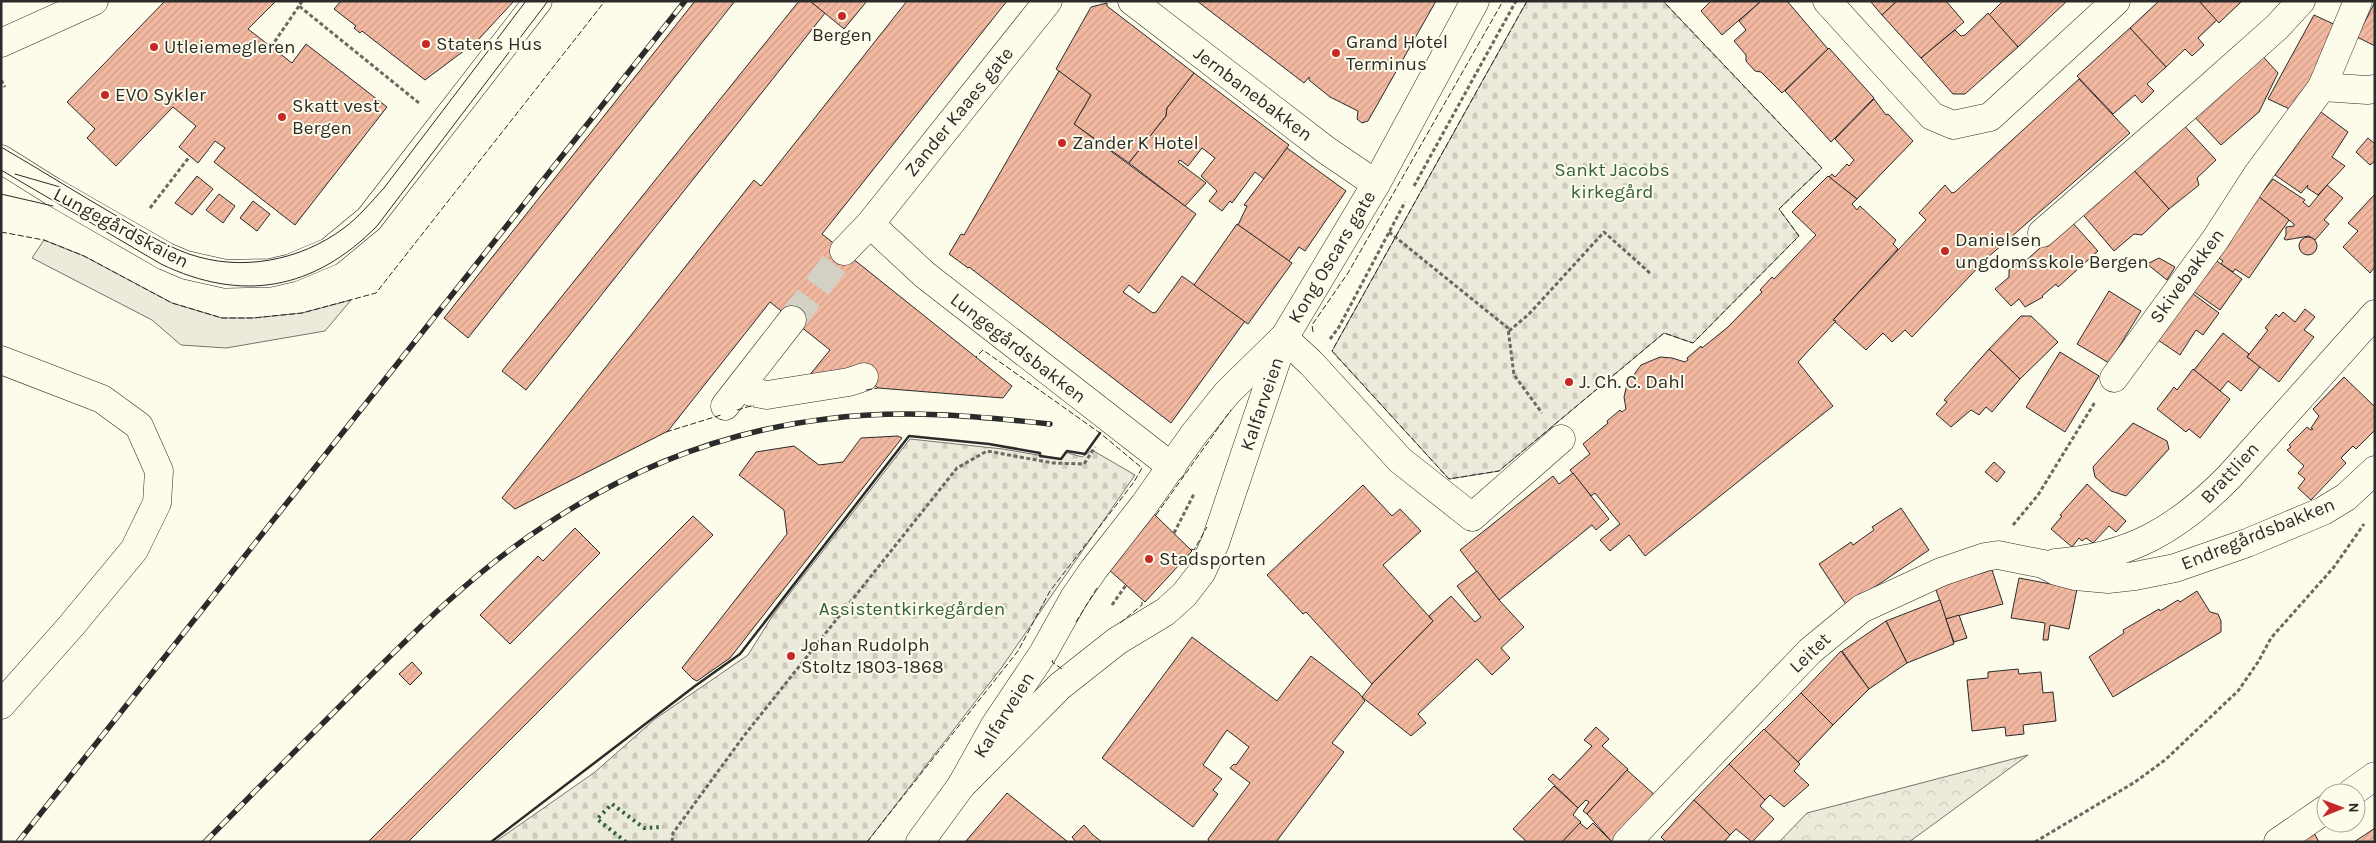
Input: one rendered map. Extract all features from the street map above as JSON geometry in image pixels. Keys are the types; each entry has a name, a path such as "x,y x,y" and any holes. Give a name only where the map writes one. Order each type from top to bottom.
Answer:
{"street":[{"path":"1,43 94,1"},
{"name":"Lungegårdskaien","path":"1,159 165,256 206,270 226,274 248,274 291,268 329,252 369,219 538,1"},
{"name":"Zander Kaaes gate","path":"844,251 870,224 1048,1"},
{"name":"Jernbanebakken","path":"1132,1 1326,150 1376,184"},
{"name":"Kong Oscars gate","path":"1475,1 1376,184 1284,338 1311,363 1400,460 1472,517 1561,440"},
{"path":"1827,1 1932,116 1953,125 1990,117 2116,1"},
{"path":"2042,233 2277,27 2301,1"},
{"name":"Skivebakken","path":"2114,378 2215,240 2257,175 2322,87 2358,1"},
{"path":"2322,87 2375,89"},
{"name":"Lungegårdsbakken","path":"870,224 925,275 1172,467"},
{"name":"Brattlien","path":"2044,564 2097,558 2128,549 2157,536 2180,521 2206,500 2229,477 2375,314"},
{"path":"792,320 734,396 752,392 767,395 841,384 864,377"},
{"name":"Kalfarveien","path":"920,842 961,786 996,725 1042,655 1079,591 1172,467 1194,434 1227,393 1284,338"},
{"name":"Kalfarveien","path":"961,786 1060,686 1117,640 1164,612 1184,595 1201,573 1215,543 1284,338"},
{"path":"1,360 102,399 138,426 159,471 157,503 134,550 71,626 1,705"},
{"name":"Endregårdsbakken","path":"2044,564 2056,571 2075,576 2108,579 2176,568 2247,543 2323,511 2346,497 2375,470"},
{"name":"Leitet","path":"1627,842 1810,651 1861,609 1941,572 1985,557 1998,555 2044,564"},
{"path":"2278,842 2316,816"}],"path":[{"path":"271,47 302,1"},
{"path":"1413,189 1516,1"},
{"path":"299,6 423,106"},
{"path":"1,80 5,87"},
{"path":"150,208 190,156"},
{"path":"1327,344 1339,327 1408,198"},
{"path":"1389,232 1508,328 1514,375 1561,440"},
{"path":"1508,332 1530,314 1604,232 1651,274"},
{"path":"2010,528 2038,495 2102,390 2114,378"},
{"path":"672,842 673,834 744,737 957,468 987,451 1053,463 1084,464 1090,457"},
{"name":"Endregårdsbakken","path":"2035,842 2135,782 2165,760 2238,691 2258,662 2271,638 2334,567 2362,529 2365,521"}],"green space":[{"name":"Sankt Jacobs kirkegård","path":"1527,1 1663,1 1822,168 1779,209 1799,236 1693,343 1664,333 1499,471 1449,479 1332,351"},
{"name":"Assistentkirkegården","path":"910,439 1003,449 1061,459 1065,452 1082,457 1092,450 1135,475 1002,667 867,842 495,842 595,772 655,719 748,655 773,615"},
{"path":"2028,755 1909,842 1779,842 1807,813"}],"shaded area":[{"path":"44,240 84,256 172,303 222,318 253,318 302,313 351,300 325,331 226,348 181,345 152,320 32,258"}],"building":[{"name":"Skatt vest Bergen","path":"165,1 276,1 248,29 292,63 306,44 387,107 295,225 214,162 225,148 215,141 198,163 179,147 196,126 173,107 116,166 87,138 95,129 67,102"},
{"name":"Statens Hus","path":"341,1 514,1 477,41 425,80 362,31 360,33 354,28 356,26 334,9"},
{"path":"695,1 735,1 468,338 444,318"},
{"path":"799,1 810,1 825,13 526,390 502,371"},
{"name":"Bergen","path":"810,1 867,1 844,29"},
{"path":"907,1 1007,1 822,234 1012,386 1003,398 878,388 853,368 804,382 830,350 770,302 668,431 515,509 502,498 754,180 761,186"},
{"name":"Grand Hotel Terminus","path":"1197,1 1436,1 1368,121 1362,123 1357,119 1358,111 1330,97 1309,80 1309,77 1304,83"},
{"path":"1711,1 1761,1 1722,35 1701,11"},
{"path":"1761,1 1787,1 1828,49 1782,93 1761,72 1755,71 1746,61 1746,55 1734,41 1746,30 1739,21"},
{"path":"1870,1 1897,1 1882,15"},
{"path":"1897,1 1946,1 1964,22 1921,58 1882,15"},
{"path":"2003,1 2067,1 2018,47 1989,15"},
{"path":"2159,1 2199,1 2217,20 2198,38 2204,45 2192,56 2185,49 2166,67 2130,28"},
{"path":"2199,1 2242,1 2219,23"},
{"path":"2375,2 2375,46 2357,37"},
{"path":"1107,3 1107,6 1194,73 1167,108 1166,116 1129,163 1074,124 1091,95 1056,69 1091,7"},
{"path":"1988,13 2018,47 1965,94 1953,94 1921,58 1955,30 1961,36 1965,35"},
{"path":"2314,15 2338,26 2294,111 2268,99"},
{"path":"2130,28 2166,67 2147,84 2154,91 2142,103 2135,95 2113,114 2077,76"},
{"path":"1829,48 1874,98 1831,142 1785,91"},
{"path":"2258,51 2278,73 2259,112 2221,145 2190,112"},
{"path":"1059,71 1091,95 1074,124 1196,214 1139,293 1129,285 1123,292 1153,313 1156,312 1182,276 1245,321 1171,423 969,267 949,254 961,234 964,235"},
{"path":"1194,73 1289,145 1264,179 1255,172 1232,203 1230,201 1222,211 1209,201 1217,191 1201,176 1215,158 1202,148 1188,166 1180,160 1178,162 1206,183 1185,206 1129,163 1166,116 1167,108"},
{"path":"2079,79 2130,133 1987,258 1912,337 1905,330 1892,342 1883,333 1866,350 1833,320 1926,220 1919,213 1945,185 1952,193 1955,192"},
{"path":"1874,99 1886,115 1888,114 1913,141 1857,199 1829,177 1832,174 1835,177 1847,164 1849,166 1854,160 1835,139"},
{"path":"2321,112 2348,132 2332,157 2345,166 2318,195 2307,188 2308,185 2301,193 2275,175"},
{"path":"2179,120 2216,160 2197,178 2199,185 2169,209 2129,165"},
{"path":"2368,138 2375,144 2375,161 2370,165 2356,152"},
{"path":"1287,148 1346,191 1305,251 1299,247 1289,261 1238,225 1247,206 1244,205"},
{"path":"2129,165 2169,209 2142,235 2134,234 2114,251 2079,210"},
{"path":"197,176 213,189 192,215 175,203"},
{"path":"1828,176 1857,199 1852,204 1857,210 1860,206 1896,240 1893,244 1898,249 1833,320 1836,321 1798,362 1833,406 1645,556 1629,535 1610,551 1600,540 1620,524 1595,493 1591,496 1570,470 1590,454 1583,444 1620,410 1622,412 1626,409 1624,397 1627,384 1641,365 1660,357 1685,362 1688,360 1687,358 1701,346 1702,348 1728,327 1762,292 1760,290 1772,277 1774,279 1816,235 1792,212"},
{"path":"2273,179 2305,200 2303,202 2309,207 2327,185 2343,198 2324,220 2329,224 2315,240 2309,236 2284,239 2286,227 2294,226 2294,224 2259,197"},
{"path":"219,194 235,206 223,223 206,210"},
{"path":"2375,194 2375,267 2370,273 2343,247 2358,231 2348,223"},
{"path":"2259,197 2289,220 2249,278 2235,269 2233,272 2221,264 2223,261 2219,258"},
{"path":"253,201 270,214 257,231 240,218"},
{"path":"2071,221 2098,251 2058,287 2056,284 2043,297 2025,307 2019,299 2011,306 1995,289 2009,277 2009,270 2018,262 2023,263"},
{"path":"1237,224 1292,263 1248,324 1194,285"},
{"path":"2308,237 2314,240 2317,246 2314,252 2308,255 2302,252 2299,246 2302,240"},
{"path":"2159,258 2175,267 2167,280 2147,264"},
{"path":"2214,259 2242,279 2220,310 2193,291"},
{"path":"2109,291 2141,311 2109,363 2077,344"},
{"path":"2192,293 2219,313 2203,335 2196,330 2180,355 2158,340"},
{"path":"2305,309 2315,317 2304,330 2314,337 2279,382 2247,357 2268,330 2265,328 2276,314 2279,317 2283,312 2295,322"},
{"path":"2021,316 2031,316 2058,342 2020,379 1989,349"},
{"path":"2223,333 2249,354 2247,357 2260,367 2241,391 2228,381 2220,391 2194,370"},
{"path":"1989,349 2020,379 1992,412 1986,407 1979,415 1971,410 1951,427 1936,414 1947,402 1944,400"},
{"path":"2060,352 2099,376 2065,432 2026,407"},
{"path":"2193,369 2230,399 2200,438 2189,429 2186,432 2157,409 2174,387 2177,390"},
{"path":"2344,377 2375,407 2375,430 2356,449 2353,446 2341,458 2346,463 2311,500 2298,488 2305,479 2298,473 2304,466 2287,450 2291,447 2289,445 2307,427 2311,430 2313,429 2311,428 2319,416 2313,409"},
{"path":"2133,423 2167,441 2169,449 2126,496 2111,491 2095,477 2093,467"},
{"path":"898,436 902,438 730,658 697,681 693,679 682,668 787,534 784,510 739,475 756,452 794,446 819,465 843,462 861,438"},
{"path":"1994,462 2005,472 1997,482 1985,472"},
{"path":"1573,473 1609,519 1596,530 1592,525 1499,600 1460,550 1553,476 1559,484"},
{"path":"2087,484 2126,521 2116,532 2109,526 2093,543 2086,538 2082,541 2079,538 2072,547 2051,529 2062,516 2060,515"},
{"path":"1363,485 1392,516 1400,509 1421,531 1383,565 1433,621 1372,684 1306,612 1303,614 1267,575"},
{"path":"1901,508 1929,550 1847,606 1819,564 1851,542 1853,545 1874,530 1872,527"},
{"name":"Stadsporten","path":"1154,514 1192,551 1145,602 1107,568"},
{"path":"693,516 713,535 545,705 408,842 368,842"},
{"path":"575,528 600,553 510,644 480,615 538,556 543,561"},
{"path":"1992,570 2003,604 1946,619 1935,587"},
{"path":"1477,571 1499,600 1524,627 1501,648 1510,658 1492,675 1477,659 1418,714 1426,723 1411,736 1362,697 1372,684 1433,621 1429,616 1451,596 1475,622 1481,617 1457,586"},
{"path":"2019,578 2077,589 2069,629 2050,625 2048,640 2043,640 2045,623 2011,618"},
{"path":"2197,591 2210,612 2218,614 2221,621 2221,632 2113,697 2089,657 2124,633 2123,630 2159,609 2160,611 2178,600 2180,602"},
{"path":"1940,600 1954,644 1907,663 1886,621"},
{"path":"1959,615 1967,638 1954,642 1946,619"},
{"path":"1886,621 1907,663 1869,689 1842,651"},
{"path":"1192,637 1277,701 1311,656 1359,693 1365,701 1332,743 1344,752 1276,842 1209,842 1208,839 1250,783 1230,768 1234,764 1236,765 1249,747 1227,730 1203,765 1222,779 1213,790 1218,794 1193,827 1102,758"},
{"path":"1841,651 1869,689 1833,725 1801,693"},
{"path":"412,662 422,673 410,685 399,674"},
{"path":"2018,669 2019,674 2041,672 2043,693 2053,692 2056,721 2023,725 2024,734 2006,736 2005,727 1972,731 1967,680 1988,678 1988,672"},
{"path":"1801,693 1833,725 1798,762 1764,730"},
{"path":"1596,727 1609,739 1602,746 1628,769 1587,814 1583,811 1589,802 1586,800 1578,808 1548,779 1553,774 1560,780 1592,746 1584,740"},
{"path":"1764,729 1800,764 1794,771 1809,785 1784,807 1770,795 1765,800 1729,764"},
{"path":"1729,764 1765,800 1760,806 1774,819 1752,842 1736,829 1730,835 1694,800"},
{"path":"1627,770 1657,797 1617,842 1612,842 1587,814"},
{"path":"1554,786 1578,808 1573,815 1581,822 1562,842 1527,842 1513,829"},
{"path":"1007,793 1068,842 966,841"},
{"path":"1694,800 1730,835 1724,842 1666,842 1661,837"},
{"path":"1580,823 1587,829 1593,823 1612,842 1562,842"},
{"path":"1084,825 1102,842 1076,842 1072,837"},
{"path":"2375,828 2375,842 2354,842"},
{"path":"2313,831 2319,842 2297,842"}],"tunnel":[{"path":"792,320 844,251"}],"tram line":[{"path":"1,147 151,236 189,254 229,262 270,260 289,255 309,249 327,239 344,228 365,209 384,188 526,1"},
{"path":"1,170 161,264 191,276 220,284 248,286 276,284 302,276 328,264 353,248 377,226 548,1"},
{"path":"15,174 60,187"},
{"path":"1,194 53,206"}],"railway":[{"path":"18,842 685,1"},
{"path":"205,842 401,646 470,582 544,526 576,506 644,470 715,443 751,433 826,419 883,414 910,414 966,416 1050,424"}],"hedge":[{"path":"626,842 597,819 612,804 644,828 663,827"}],"fence":[{"path":"1,232 44,240 84,256 172,303 222,318 253,318 302,313 376,293 605,1"},
{"path":"1313,332 1312,325 1348,273 1503,1"},
{"path":"1527,1 1332,351 1449,479 1499,471 1664,333 1693,343 1799,236 1779,209 1822,168 1663,1"},
{"path":"867,842 1018,651 1050,591 1134,482 1142,468 1100,433 983,350 976,357"},
{"path":"866,390 878,388"},
{"path":"737,410 754,405"},
{"path":"1156,515 1231,410"},
{"path":"666,432 721,415"},
{"path":"1191,549 1194,550 1207,527"},
{"path":"1076,622 1097,588"},
{"path":"1120,623 1142,605 1142,600"},
{"path":"1053,660 1052,662 1062,669 1064,667"}],"wall":[{"path":"491,842 695,686 740,654 909,436 989,444 1040,453 1040,456 1061,459 1067,451 1085,454 1100,433"}],"place":[{"name":"Bergen","path":"842,16"},
{"name":"Statens Hus","path":"426,44"},
{"name":"Utleiemegleren","path":"154,47"},
{"name":"Grand Hotel Terminus","path":"1336,53"},
{"name":"EVO Sykler","path":"105,95"},
{"name":"Skatt vest Bergen","path":"282,117"},
{"name":"Zander K Hotel","path":"1062,143"},
{"name":"Danielsen ungdomsskole Bergen","path":"1945,251"},
{"name":"J. Ch. C. Dahl","path":"1569,382"},
{"name":"Stadsporten","path":"1149,559"},
{"name":"Johan Rudolph Stoltz 1803-1868","path":"791,656"}]}
